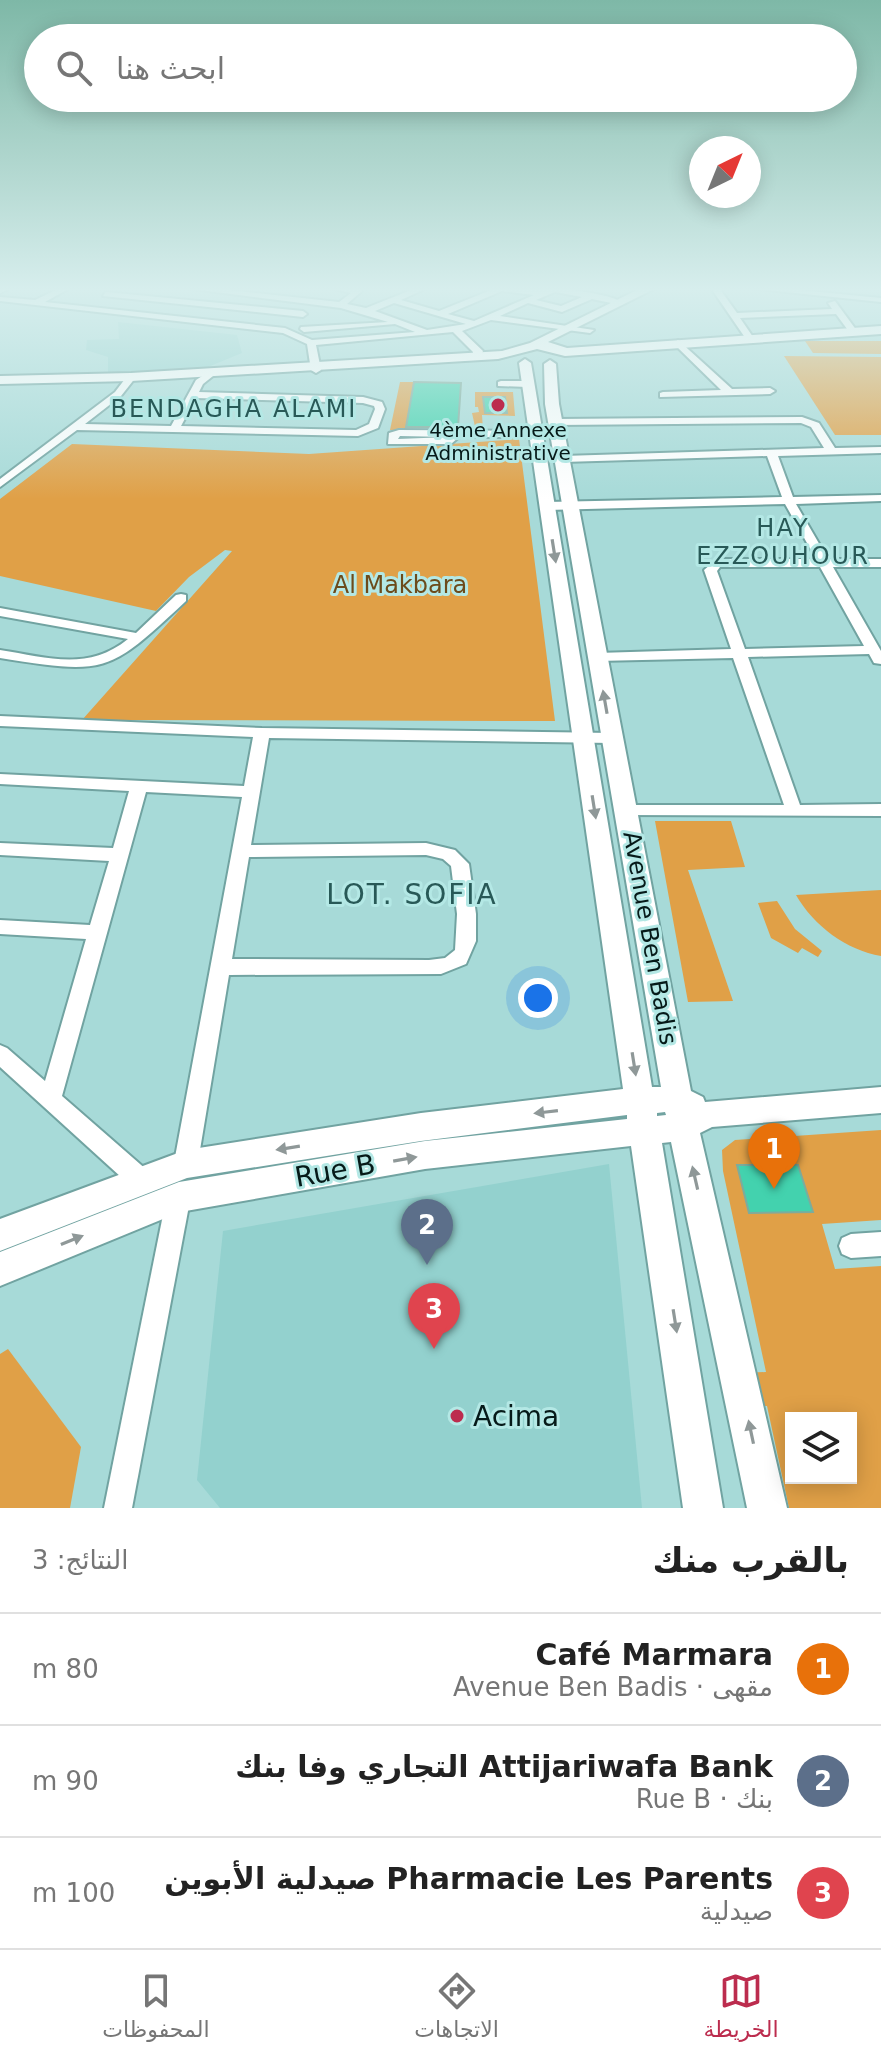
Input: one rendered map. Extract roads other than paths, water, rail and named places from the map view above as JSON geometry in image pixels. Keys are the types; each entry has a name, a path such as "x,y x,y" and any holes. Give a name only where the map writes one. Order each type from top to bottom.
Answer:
{"main road":[{"path":"0,386 445,358"},
{"path":"491,358 537,366 548,358"},
{"path":"537,366 544,358"},
{"path":"316,368 537,366 569,358"},
{"name":"Avenue Ben Badis","path":"537,366 559,506 583,736 703,1508"},
{"path":"0,380 131,380"},
{"name":"Avenue Ben Badis","path":"546,428 563,459 559,506 597,657 767,1508"},
{"name":"Rue B","path":"0,1235 186,1164 421,1127 881,1100"},
{"name":"Rue B","path":"0,1269 179,1197 643,1115"}],"street":[{"path":"314,358 316,368"},
{"path":"694,358 730,393"},
{"path":"501,384 537,366"},
{"path":"174,430 208,375"},
{"path":"0,484 131,380"},
{"path":"663,395 770,391"},
{"path":"75,427 358,433 374,426 380,409 374,402 363,400 194,395"},
{"path":"456,434 451,441 392,442 393,435 399,433 456,434 802,420 815,425 831,451"},
{"path":"563,459 881,450"},
{"path":"771,452 789,501 879,659"},
{"path":"559,506 881,498"},
{"path":"794,811 710,570 713,565 881,563"},
{"path":"0,654 91,664 112,656 138,637 181,598"},
{"path":"0,612 138,637"},
{"path":"597,657 739,652 879,659"},
{"path":"0,721 262,733 612,738"},
{"path":"118,1508 186,1164 262,733"},
{"path":"0,779 252,792"},
{"path":"51,1098 139,786"},
{"path":"627,811 881,810"},
{"path":"221,967 429,968 458,961 467,948 460,864 449,854 400,848 241,851"},
{"path":"0,849 121,855"},
{"path":"0,927 99,933"},
{"path":"0,1054 140,1179"},
{"path":"851,1246 881,1244"}],"place":[{"name":"4ème Annexe Administrative","path":"498,405"},
{"name":"Café Marmara","path":"774,1189"},
{"name":"Attijariwafa Bank التجاري وفا بنك","path":"427,1265"},
{"name":"Pharmacie Les Parents صيدلية الأبوين","path":"434,1349"},
{"name":"Acima","path":"457,1416"}],"district":[{"name":"BENDAGHA ALAMI","path":"234,409"},
{"name":"HAY EZZOUHOUR","path":"783,542"},
{"name":"LOT. SOFIA","path":"412,894"}],"park label":[{"name":"Al Makbara","path":"400,585"}]}
